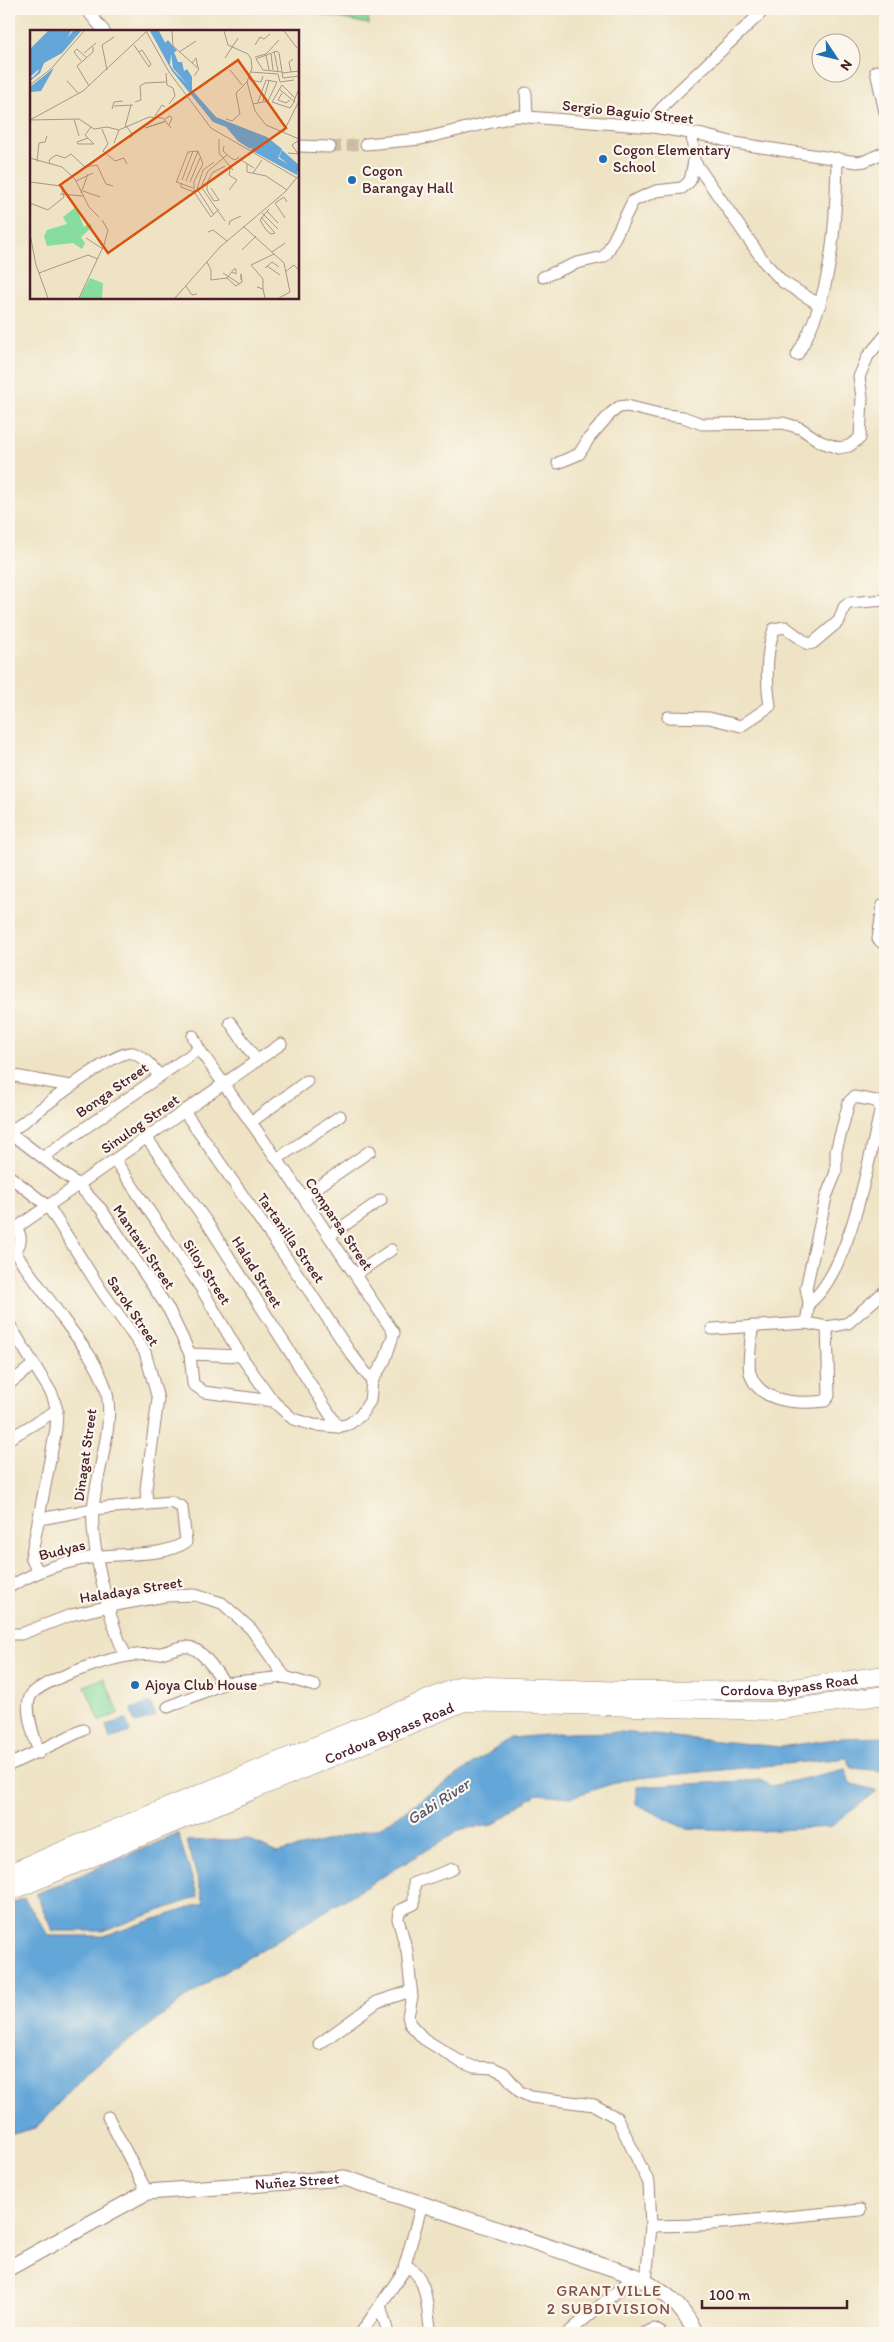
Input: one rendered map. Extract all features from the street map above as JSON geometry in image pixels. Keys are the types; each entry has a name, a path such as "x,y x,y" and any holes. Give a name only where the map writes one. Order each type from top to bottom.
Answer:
{"main road":[{"name":"Cordova Bypass Road","path":"9,1892 107,1841 462,1685 626,1691 780,1690 885,1675"},
{"name":"Cordova Bypass Road","path":"9,1873 107,1841 464,1702 774,1711 885,1695"}],"street":[{"path":"86,9 103,30"},
{"path":"653,127 658,114 667,102 765,9"},
{"path":"876,71 885,112"},
{"path":"526,93 527,117"},
{"name":"Sergio Baguio Street","path":"366,144 421,140 516,116 653,127 692,133 735,143 861,162 885,152"},
{"path":"543,277 577,263 603,257 607,253 633,200 656,190 682,188 690,181 694,161 692,133"},
{"path":"299,146 330,147"},
{"path":"797,355 811,331 820,305 832,251 836,206 837,158"},
{"path":"694,161 764,263 783,282 820,305"},
{"path":"558,462 579,454 598,428 620,406 684,417 702,424 783,423 800,428 821,442 839,448 849,446 860,438 862,397 859,377 868,356 885,336"},
{"path":"668,717 709,718 741,726 770,706 767,672 770,641 774,629 785,627 808,644 816,640 839,621 844,607 849,603 885,600"},
{"path":"883,906 878,939 885,946"},
{"path":"230,1022 257,1060"},
{"name":"Comparsa Street","path":"193,1036 199,1049 356,1274 394,1333 385,1360 372,1381 370,1401 360,1416 349,1424 338,1427"},
{"name":"Sinulog Street","path":"13,1226 48,1206 77,1184 115,1160 281,1044"},
{"name":"Bonga Street","path":"43,1157 199,1049"},
{"path":"9,1134 70,1086 121,1054 133,1053 152,1066 160,1076"},
{"path":"9,1075 70,1086"},
{"path":"251,1122 307,1081"},
{"path":"806,1324 809,1303 806,1288 826,1197 836,1172 836,1151 849,1102 854,1097 876,1101 881,1108 847,1244 818,1296 809,1303"},
{"name":"Tartanilla Street","path":"184,1111 310,1292 349,1352 372,1381"},
{"path":"277,1159 340,1116"},
{"name":"Mantawi Street","path":"9,1134 43,1157 77,1184 101,1209 169,1310 190,1354"},
{"name":"Halad Street","path":"146,1137 206,1221 338,1427"},
{"path":"303,1197 370,1151"},
{"name":"Siloy Street","path":"115,1160 201,1288 241,1356 273,1401 293,1419 314,1425 338,1427"},
{"path":"9,1176 48,1206"},
{"path":"329,1236 381,1200"},
{"name":"Sarok Street","path":"48,1206 101,1290 145,1352 158,1399 146,1489 147,1502"},
{"path":"11,1253 20,1239 13,1226"},
{"path":"356,1274 391,1250"},
{"name":"Dinagat Street","path":"11,1253 91,1356 105,1387 108,1415 93,1509 93,1536 110,1606 121,1646 126,1656"},
{"path":"712,1329 806,1324 827,1327 848,1323 885,1291"},
{"path":"9,1325 52,1394 58,1410 40,1518 31,1558 38,1571"},
{"path":"752,1326 750,1372 754,1381 770,1397 795,1402 825,1401 829,1396 827,1327"},
{"path":"241,1356 190,1354 191,1379 199,1391 273,1401"},
{"path":"9,1384 34,1365"},
{"path":"12,1437 58,1410"},
{"path":"40,1518 147,1502"},
{"name":"Budyas","path":"9,1587 38,1571 97,1556 174,1550 186,1542 182,1507 171,1502 147,1502"},
{"name":"Haladaya Street","path":"10,1633 21,1634 71,1615 110,1606 165,1596 195,1595 222,1603 251,1629 285,1677"},
{"path":"39,1752 31,1728 28,1706 29,1697 35,1690 74,1671 126,1656 161,1653 184,1647 194,1648 225,1683"},
{"path":"168,1708 225,1683 285,1677 315,1686"},
{"path":"9,1765 83,1730"},
{"path":"453,1869 417,1880 413,1886 414,1904 399,1911 398,1919 407,1951 411,1991 408,2016 410,2024 424,2039 453,2057 474,2067 493,2068 504,2073 520,2092 531,2098 594,2105 617,2118 649,2183 651,2226 641,2279 568,2333"},
{"path":"319,2044 377,2002 411,1991"},
{"path":"108,2117 147,2192"},
{"name":"Nuñez Street","path":"9,2268 147,2192 344,2178 641,2279 672,2299 683,2310 696,2333"},
{"path":"361,2333 406,2266 422,2204"},
{"path":"651,2226 701,2225 860,2210"},
{"path":"406,2266 416,2271 422,2280 431,2333"},
{"path":"380,2305 388,2333"},
{"path":"645,2333 654,2329 661,2333"}],"green space":[{"path":"323,9 367,9 369,24 322,15"},
{"path":"104,1678 119,1713 100,1721 85,1686"}],"water":[{"path":"151,1703 155,1717 135,1723 131,1709"},
{"path":"126,1719 130,1732 110,1739 106,1725"},
{"name":"Gabi River","path":"621,1732 780,1747 842,1738 885,1737 885,1771 851,1768 848,1758 627,1779 571,1797 537,1794 493,1825 462,1829 211,1980 89,2070 36,2128 9,2135 9,1905 24,1898 49,1936 104,1936 204,1903 187,1841 247,1839 277,1853 381,1827 511,1738 569,1733"},
{"path":"845,1769 850,1783 877,1791 831,1827 760,1831 684,1828 636,1804 636,1787 760,1780 771,1786"},
{"path":"178,1834 198,1897 103,1931 53,1931 36,1894"}],"tunnel":[{"path":"330,147 366,144"}],"place":[{"name":"Cogon Elementary School","path":"603,159"},
{"name":"Cogon Barangay Hall","path":"352,180"},
{"name":"Ajoya Club House","path":"135,1685"}],"district":[{"name":"GRANT VILLE 2 SUBDIVISION","path":"609,2299"}]}
